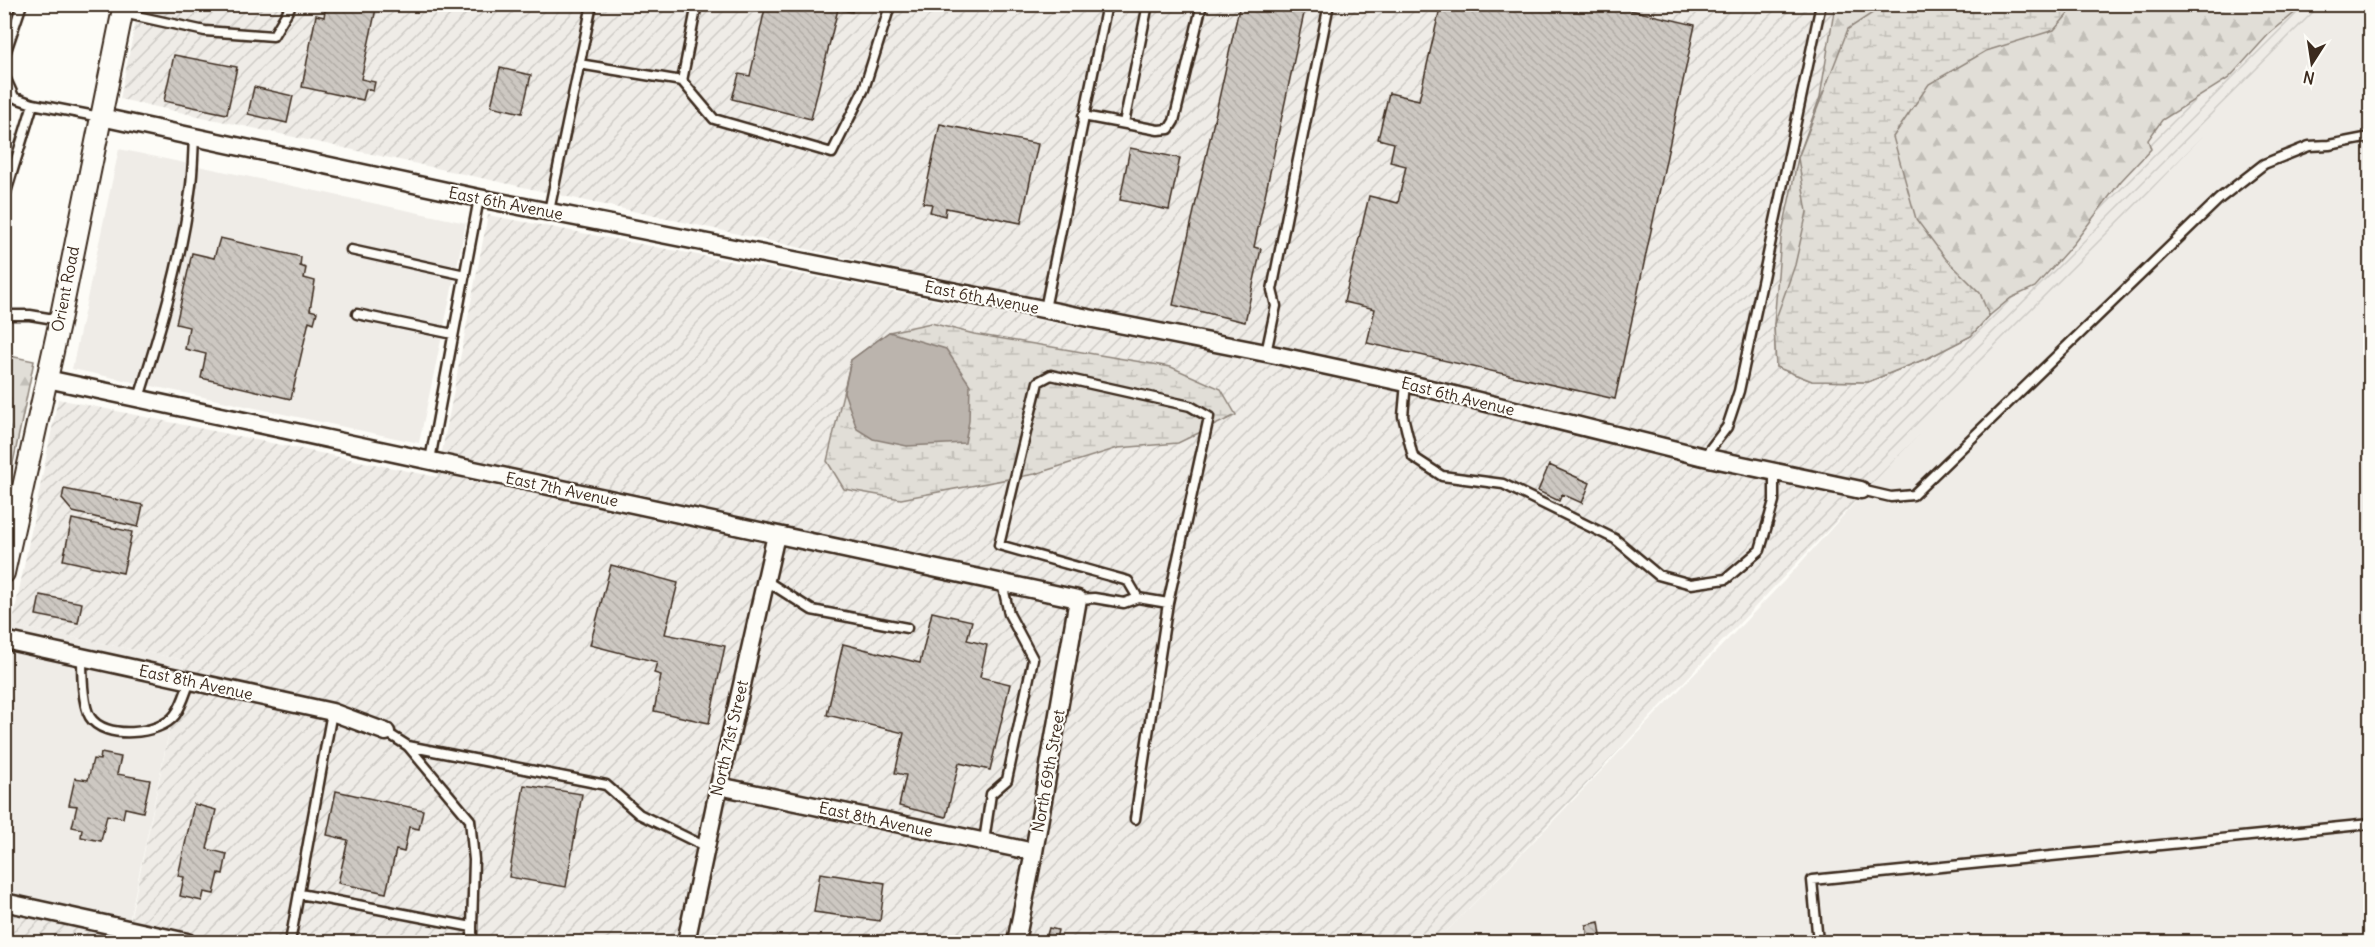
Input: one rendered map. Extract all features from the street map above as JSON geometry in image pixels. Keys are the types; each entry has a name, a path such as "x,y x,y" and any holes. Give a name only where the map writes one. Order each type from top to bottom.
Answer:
{"street":[{"name":"Orient Road","path":"4,573 60,320 123,9"},
{"name":"East 6th Avenue","path":"101,117 479,198 1266,353 1406,383 1704,457 1861,490"},
{"name":"East 7th Avenue","path":"47,378 1078,599"},
{"name":"North 71st Street","path":"686,942 718,786 776,535"},
{"name":"North 69th Street","path":"1016,942 1078,599"},
{"name":"East 8th Avenue","path":"4,640 332,712 386,732"},
{"name":"East 8th Avenue","path":"718,786 1034,852"},
{"path":"4,902 187,942"}],"lane":[{"path":"4,57 22,4"},
{"path":"123,9 205,31 273,36 292,4"},
{"path":"549,211 592,4"},
{"path":"682,81 697,4"},
{"path":"579,64 682,81 714,119 832,153 864,89 889,9 888,4"},
{"path":"1045,309 1107,4"},
{"path":"1124,123 1148,4"},
{"path":"1083,116 1158,130 1169,129 1174,121 1202,4"},
{"path":"1266,353 1276,306 1272,290 1329,4"},
{"path":"1704,457 1727,427 1739,391 1821,4"},
{"path":"4,75 14,98"},
{"path":"4,94 33,104 101,117"},
{"path":"4,199 33,104"},
{"path":"139,398 154,350 183,231 190,192 194,137"},
{"path":"1861,490 1891,497 1913,495 2218,200 2264,164 2309,146 2329,145 2370,137"},
{"path":"430,460 479,198"},
{"path":"351,250 465,275"},
{"path":"357,314 453,334"},
{"path":"4,315 30,315 60,320"},
{"path":"1135,819 1168,603 1209,417 1190,406 1051,375 1038,382 999,545 1128,582 1138,598"},
{"path":"1406,383 1403,416 1413,458 1442,476 1503,484 1615,539 1658,575 1691,584 1726,579 1760,550 1774,501 1774,472"},
{"path":"765,580 812,610 907,628"},
{"path":"984,841 992,794 1007,780 1033,659 1010,614 1002,583"},
{"path":"1078,599 1094,598 1124,603 1138,598 1168,603"},
{"path":"82,657 85,699 89,716 100,728 136,732 156,728 174,716 190,681"},
{"path":"290,942 332,712"},
{"path":"386,732 408,746 470,820 474,860 472,942"},
{"path":"408,746 606,785 639,814 706,847"},
{"path":"1818,942 1812,880 2370,824"},
{"path":"300,894 472,927"}],"shaded area":[{"path":"139,5 2327,5 1449,929 1426,942 5,942 5,895 130,921 184,660 12,625 58,399 437,477 488,215 1685,443 1253,344 1021,296 120,99"},
{"path":"2317,5 2370,5 2370,942 1426,942 1449,929 1786,579 2207,112"},
{"path":"119,149 466,223 419,443 72,369"},
{"path":"889,332 946,349 970,385 969,421 965,443 907,446 873,439 857,429 844,392 851,360"},
{"path":"12,625 184,660 129,922 5,895 4,662"}],"green space":[{"path":"1886,4 2076,5 2054,30 1986,51 1929,84 1893,137 1916,219 1946,259 1980,293 1989,316 1971,336 1930,357 1868,382 1812,381 1776,367 1774,324 1795,265 1807,212 1798,158 1848,29"},
{"path":"1835,5 2304,5 2268,35 2229,78 2162,120 2148,140 2151,149 2121,181 2074,243 2035,287 2011,298 1989,316 1971,336 1930,357 1868,382 1812,381 1776,367 1774,324 1781,238 1798,158 1820,97"},
{"path":"931,323 974,334 1171,367 1221,389 1236,415 1178,443 1118,448 1035,474 901,499 844,489 827,461 851,360 889,332"},
{"path":"4,355 34,361 5,502"}],"building":[{"path":"326,4 377,4 361,79 375,82 373,91 366,89 363,100 302,87 316,15 324,17"},
{"path":"766,4 854,4 852,12 838,9 811,119 732,99 739,74 750,76"},
{"path":"1240,4 1306,4 1254,247 1261,249 1245,322 1173,305"},
{"path":"1441,4 1605,4 1695,25 1615,399 1367,343 1375,309 1344,302 1369,196 1398,203 1406,166 1390,162 1394,143 1378,139 1389,93 1419,100"},
{"path":"174,55 237,67 227,114 164,101"},
{"path":"500,68 531,75 522,113 491,106"},
{"path":"254,87 293,96 287,123 248,114"},
{"path":"940,124 1038,144 1021,223 946,208 945,216 930,212 932,204 923,203"},
{"path":"1130,148 1180,158 1169,210 1120,200"},
{"path":"220,238 301,257 300,266 306,268 304,278 315,281 310,310 317,312 314,323 309,321 291,399 201,378 206,354 185,349 189,327 176,324 192,253 214,258"},
{"path":"1549,465 1590,483 1582,503 1562,494 1559,501 1538,491"},
{"path":"64,489 143,505 138,527 73,512 62,499"},
{"path":"72,519 132,532 123,573 63,560"},
{"path":"611,565 678,583 665,634 725,646 709,723 654,711 661,675 654,673 657,662 590,645"},
{"path":"40,595 82,603 78,623 36,615"},
{"path":"932,612 972,621 967,640 987,645 980,677 1010,684 990,770 959,763 946,817 899,806 906,775 895,773 904,733 827,715 843,644 920,663"},
{"path":"101,753 121,757 117,774 150,780 143,812 125,808 123,818 107,815 101,841 81,837 82,829 72,827 77,806 69,805 75,778 88,780 93,759 100,760"},
{"path":"524,785 582,794 566,887 509,877"},
{"path":"336,791 423,810 419,829 409,827 404,852 396,850 386,893 338,883 348,840 327,835"},
{"path":"194,804 216,810 207,849 227,854 223,874 219,873 214,894 204,892 202,901 180,896 184,877 178,876"},
{"path":"820,873 885,883 880,921 814,912"},
{"path":"1599,922 1602,942 1588,942 1586,925"},
{"path":"1049,928 1058,930 1056,939 1062,942 1045,942"}]}
